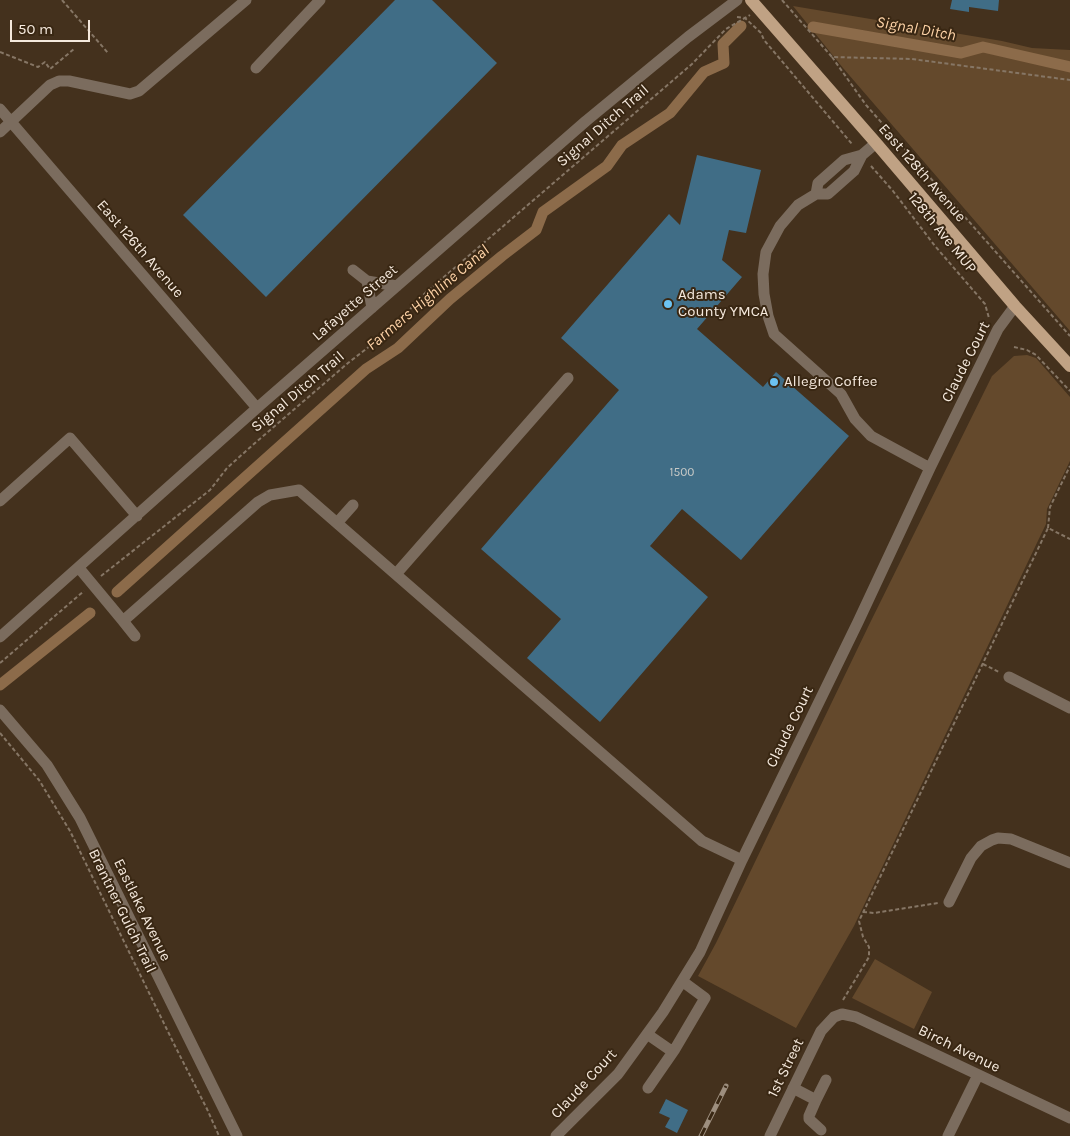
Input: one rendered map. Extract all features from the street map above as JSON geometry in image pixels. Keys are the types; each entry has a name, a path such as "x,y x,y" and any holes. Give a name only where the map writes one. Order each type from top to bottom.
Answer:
{"main road":[{"name":"East 128th Avenue","path":"750,0 876,143 1015,306 1070,366"}],"street":[{"path":"0,132 30,102 50,85 59,81 69,81 130,94 139,91 246,0"},
{"path":"256,68 320,0"},
{"name":"Lafayette Street","path":"0,637 257,408 586,121 688,37 737,0"},
{"name":"East 126th Avenue","path":"0,109 257,408"},
{"path":"876,143 862,155 854,171 828,194 816,194 798,204 780,226 766,252 763,274 764,294 774,334 841,394 855,419 871,436 930,468"},
{"path":"353,270 367,281 397,286"},
{"path":"367,281 372,308"},
{"name":"Claude Court","path":"556,1136 618,1074 663,1012 700,952 742,860 858,622 930,468 998,329 1015,306"},
{"path":"396,574 568,378"},
{"path":"0,502 70,438 137,516"},
{"path":"123,621 258,502 270,495 300,490 702,840 742,860"},
{"path":"337,523 353,505"},
{"path":"79,568 135,636"},
{"path":"1009,677 1070,708"},
{"name":"Eastlake Avenue","path":"0,710 47,765 80,818 237,1136"},
{"path":"949,902 971,858 981,846 998,838 1011,839 1070,863"},
{"path":"648,1088 673,1052 705,998 682,981"},
{"name":"Birch Avenue","path":"834,1017 842,1014 856,1017 1070,1118"},
{"name":"1st Street","path":"770,1136 821,1031 834,1017"},
{"path":"647,1034 673,1052"},
{"path":"948,1136 978,1075"},
{"path":"821,1130 809,1119 809,1116 826,1080"},
{"path":"793,1088 816,1100"}],"path":[{"path":"62,0 108,53"},
{"path":"782,0 832,57 912,59 1070,80"},
{"path":"737,17 745,18 761,33 764,40 852,144"},
{"name":"Signal Ditch Trail","path":"0,663 92,584 210,490 228,468 255,443 348,363 393,328 423,295 692,64 726,29 745,18"},
{"path":"0,52 38,68 45,62 50,69 74,49"},
{"name":"128th Ave MUP","path":"832,57 866,105 1070,336"},
{"name":"128th Ave MUP","path":"871,166 985,304 989,318"},
{"path":"1014,347 1027,350 1036,355 1070,391"},
{"path":"843,1000 869,957 869,947 862,937 859,921 1048,528 1050,508 1070,466"},
{"path":"1048,528 1070,539"},
{"path":"983,664 1009,677"},
{"name":"Brantner Gulch Trail","path":"0,733 39,780 70,831 219,1136"},
{"path":"863,912 874,913 949,902"}],"shaded area":[{"path":"793,6 1002,41 1032,48 1070,50 1070,331 843,68"},
{"path":"1027,355 1036,358 1070,397 1070,461 1047,509 1046,524 854,926 796,1028 698,976 716,943 868,627 992,376 1014,356"},
{"path":"875,959 932,992 914,1029 852,998"}],"building":[{"path":"395,0 432,0 497,63 266,297 183,215"},
{"path":"952,0 999,0 998,11 969,7 969,12 950,9"},
{"path":"697,155 761,170 746,233 729,230 722,260 742,277 697,329 763,387 776,372 849,436 741,560 682,509 650,546 708,597 600,722 527,658 561,619 481,549 619,390 561,338 669,214 680,225"},
{"path":"666,1099 688,1110 677,1133 665,1127 670,1118 659,1113"}],"waterway":[{"name":"Farmers Highline Canal","path":"117,592 366,369 398,348 450,299 536,230 543,212 607,166 622,145 670,113 704,72 724,63 723,44 741,26"},
{"name":"Signal Ditch","path":"813,27 961,53 983,47 1070,67"},
{"name":"Farmers Highline Canal","path":"0,685 90,613"}],"railway":[{"path":"701,1136 726,1086"}],"place":[{"name":"Adams County YMCA","path":"668,304"},
{"name":"Allegro Coffee","path":"774,382"}]}
